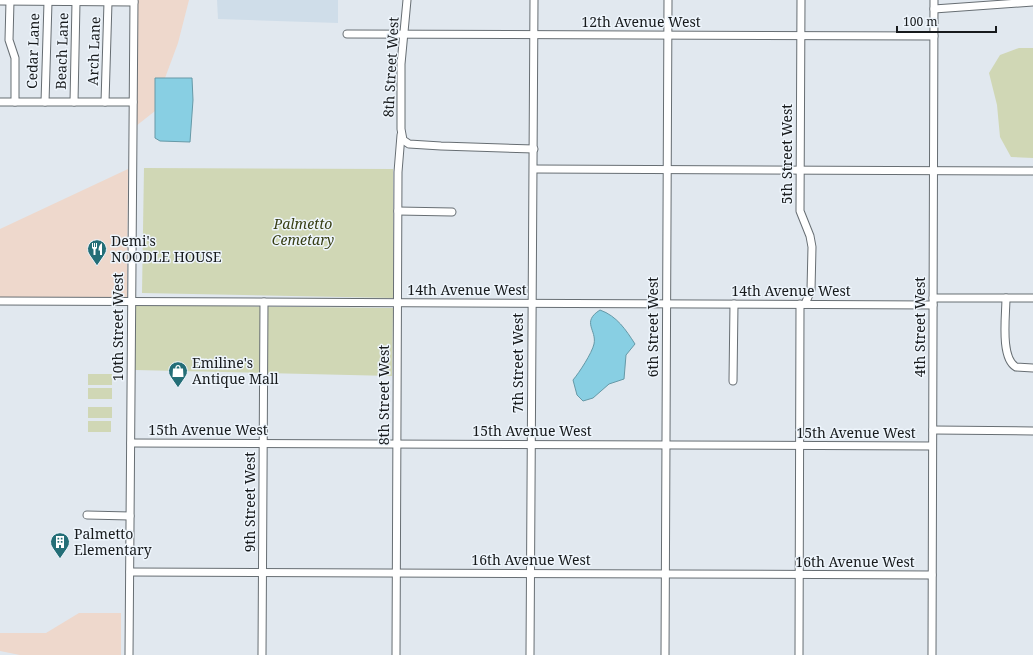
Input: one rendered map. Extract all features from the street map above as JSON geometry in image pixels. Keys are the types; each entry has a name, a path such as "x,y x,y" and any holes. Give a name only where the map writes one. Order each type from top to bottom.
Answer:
{"street":[{"name":"8th Street West","path":"396,655 398,172 402,136 401,64 407,0"},
{"name":"7th Street West","path":"530,655 534,0"},
{"name":"6th Street West","path":"665,655 668,0"},
{"name":"5th Street West","path":"799,655 800,445 803,304 811,290 812,247 810,236 800,211 801,0"},
{"name":"4th Street West","path":"932,655 934,0"},
{"path":"0,1 134,1"},
{"path":"10,1 9,40 15,58 15,102"},
{"name":"10th Street West","path":"129,655 134,1"},
{"name":"Cedar Lane","path":"44,102 48,2"},
{"name":"Beach Lane","path":"74,102 76,2"},
{"name":"Arch Lane","path":"105,102 108,2"},
{"path":"934,10 1033,2"},
{"name":"12th Avenue West","path":"347,34 934,36"},
{"path":"0,102 133,102"},
{"path":"402,136 409,144 534,149"},
{"path":"534,169 1033,171"},
{"path":"398,211 452,212"},
{"path":"1006,298 1006,343 1009,359 1016,367 1033,368"},
{"name":"14th Avenue West","path":"0,301 803,304 1033,298"},
{"name":"9th Street West","path":"262,655 264,302"},
{"path":"733,381 734,304"},
{"name":"15th Avenue West","path":"932,430 1033,430"},
{"name":"15th Avenue West","path":"130,442 932,446"},
{"path":"87,515 130,516"},
{"name":"16th Avenue West","path":"130,572 932,575"}],"shaded area":[{"path":"137,0 189,0 178,43 165,78 155,78 155,111 136,126"},
{"path":"217,0 338,0 338,23 218,19"},
{"path":"128,169 127,298 0,298 0,229"},
{"path":"79,613 121,613 121,655 20,655 0,651 0,633 46,633"}],"green space":[{"path":"1019,48 1033,48 1033,158 1011,157 1000,137 997,105 989,73 1000,55"},
{"name":"Palmetto Cemetary","path":"144,168 393,169 393,298 142,293"},
{"path":"135,305 393,308 392,376 135,370"},
{"path":"88,374 112,374 112,385 88,385"},
{"path":"88,388 112,388 112,399 88,399"},
{"path":"88,407 112,407 112,418 88,418"},
{"path":"88,421 111,421 111,432 88,432"}],"water":[{"path":"155,78 192,78 193,100 190,142 160,141 155,138"},
{"path":"600,310 616,320 635,344 626,355 624,379 609,384 593,398 583,401 577,395 573,380 579,373 593,348 594,334 591,326 591,318"}],"place":[{"name":"Demi's NOODLE HOUSE","path":"97,266"},
{"name":"Emiline's Antique Mall","path":"178,388"},
{"name":"Palmetto Elementary","path":"60,559"}]}
